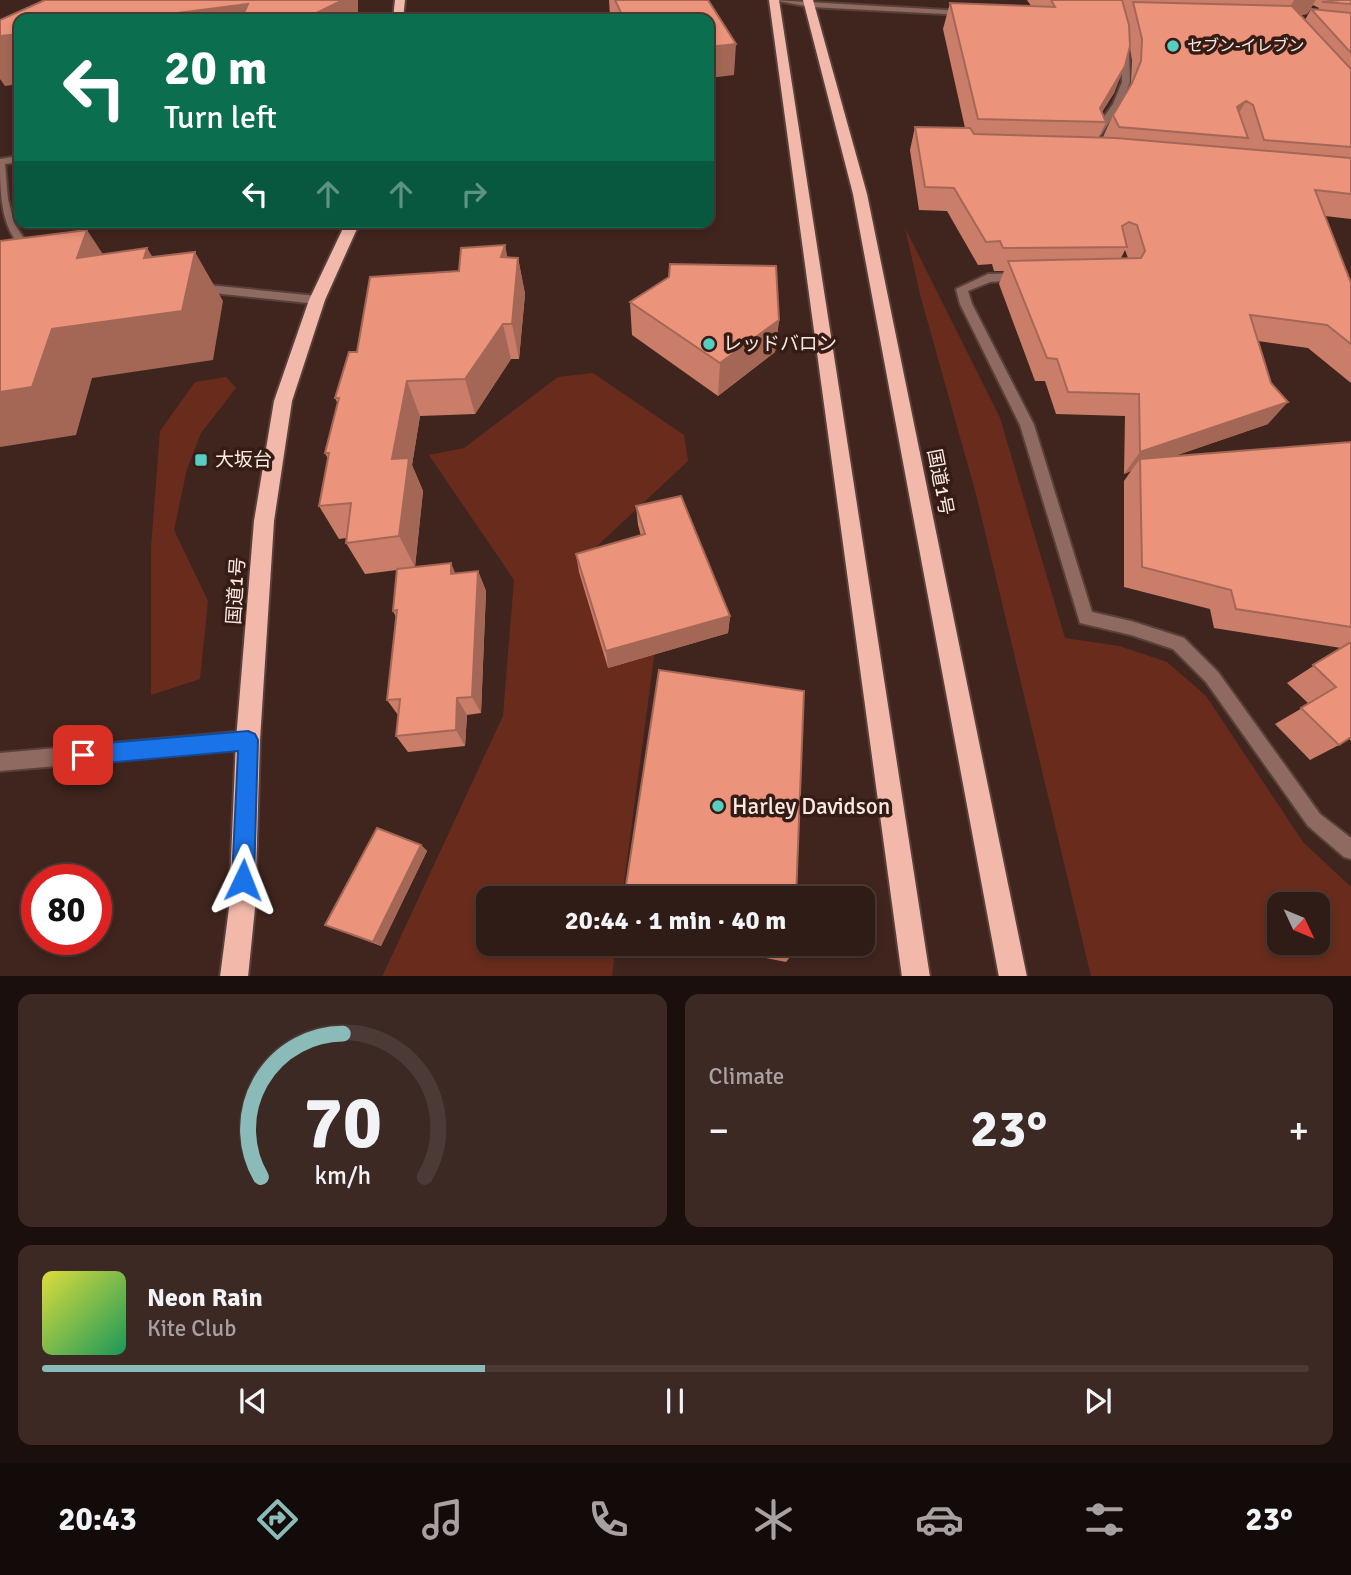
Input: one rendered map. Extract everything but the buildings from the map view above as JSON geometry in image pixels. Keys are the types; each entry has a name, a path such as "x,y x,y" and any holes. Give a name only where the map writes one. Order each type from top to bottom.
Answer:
{"highway":[{"path":"776,0 916,976"},
{"name":"国道1号","path":"810,3 860,194 1013,976"},
{"name":"国道1号","path":"234,976 242,908 248,740 264,521 283,401 317,300 349,228"}],"street":[{"path":"776,0 976,13"},
{"path":"1099,146 1095,137 1117,104 1126,82 1124,39"},
{"path":"0,163 3,202 14,237 24,253 41,250"},
{"path":"1029,277 988,278 962,289 966,304 1027,425 1086,618 1131,628 1178,643 1212,677 1314,820 1351,850"},
{"path":"188,287 317,300"},
{"path":"0,762 248,740"}],"shaded area":[{"path":"905,228 1000,418 1065,638 1119,646 1167,662 1206,696 1303,842 1351,887 1351,976 1091,976 976,494 921,298"},
{"path":"593,373 684,435 688,461 596,547 658,627 624,886 476,886 476,956 614,956 612,976 382,976 503,716 514,580 429,455 464,448 558,377"},
{"path":"226,377 236,388 201,433 187,469 174,530 208,601 200,679 151,695 151,548 160,431 195,382"}],"place":[{"name":"セブン-イレブン","path":"1173,46"},
{"name":"レッドバロン","path":"709,344"},
{"name":"大坂台","path":"201,460"},
{"name":"Harley Davidson","path":"718,806"}],"route":[{"path":"83,755 248,740 243,880"}]}
